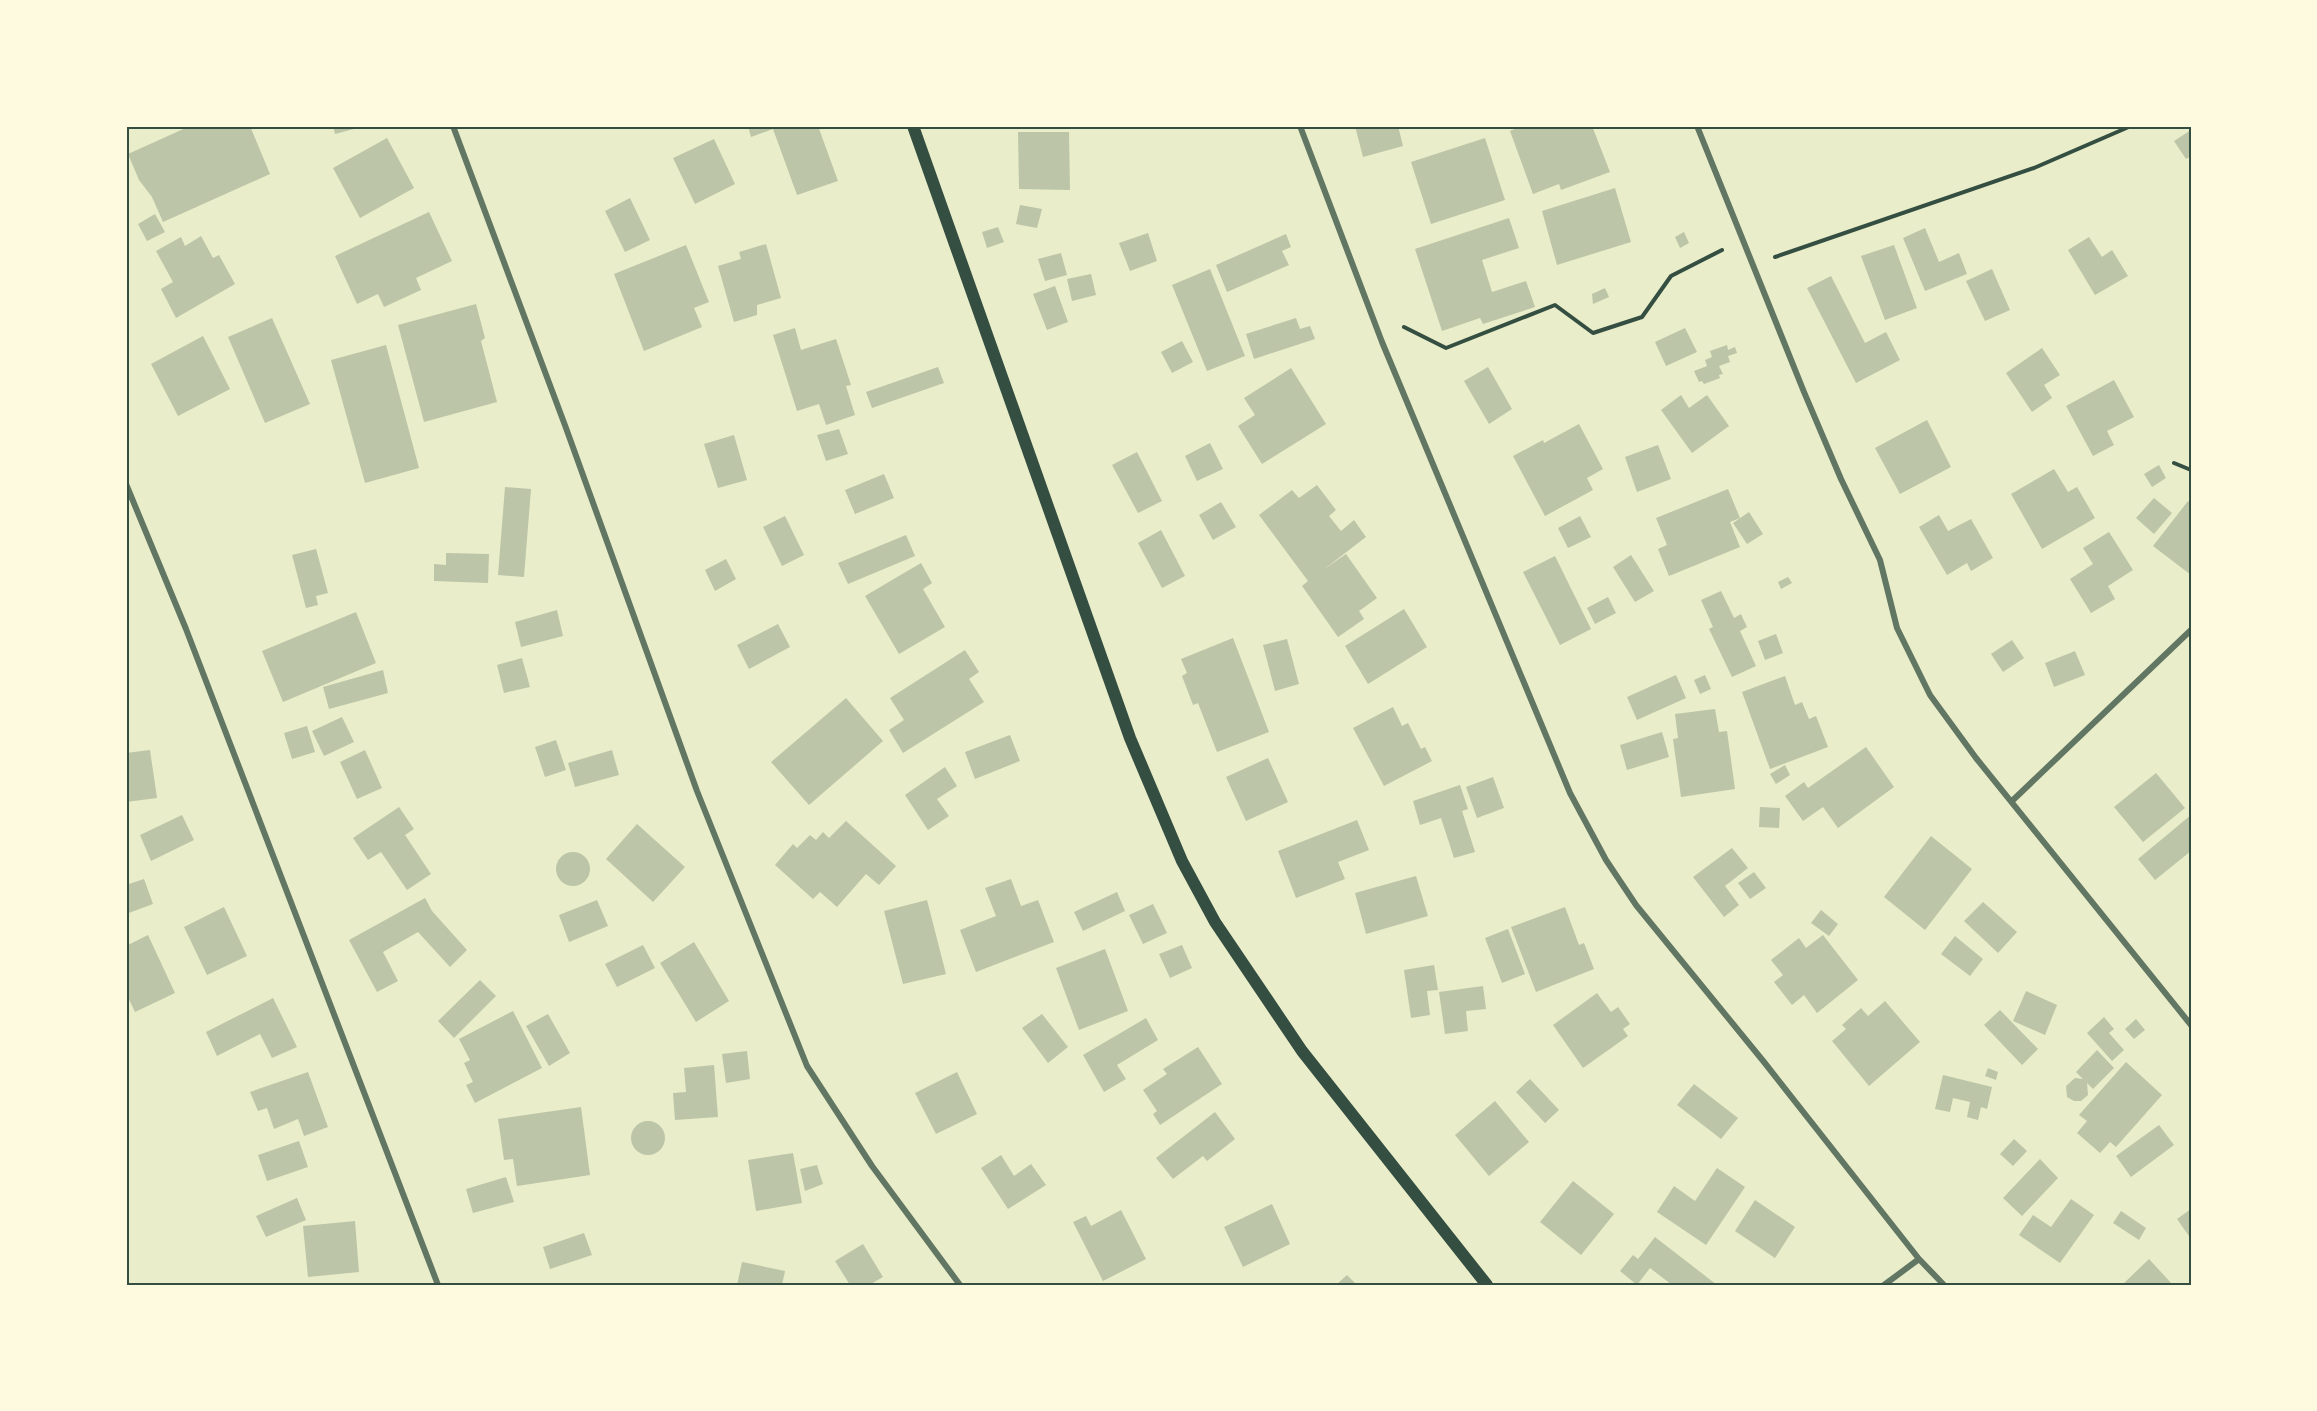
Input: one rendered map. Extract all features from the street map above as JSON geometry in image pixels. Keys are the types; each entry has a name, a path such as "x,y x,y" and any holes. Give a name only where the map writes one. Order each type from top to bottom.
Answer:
{"main road":[{"path":"913,126 1130,738 1182,861 1220,931 1302,1051 1487,1285"}],"street":[{"path":"453,126 566,428 697,791 807,1066 872,1166 960,1285"},
{"path":"1300,126 1369,309 1570,793 1606,860 1636,905 1764,1062 1919,1259 1944,1285"},
{"path":"1697,126 1741,239 1841,479 1880,560 1897,628 1930,695 1976,758 2191,1024"},
{"path":"126,484 186,629 438,1285"},
{"path":"2012,801 2191,630"},
{"path":"1884,1285 1919,1259"}],"path":[{"path":"1752,265 2034,168 2131,126"},
{"path":"1369,309 1446,348 1555,305 1593,333 1642,317 1671,276 1741,239"},
{"path":"2174,463 2191,470"}],"building":[{"path":"190,126 250,126 270,174 163,222 152,197 139,180 128,154"},
{"path":"333,126 361,126 361,127 335,134"},
{"path":"748,126 818,126 838,181 797,195 773,129 751,137"},
{"path":"1355,126 1398,126 1403,146 1363,157"},
{"path":"1522,126 1537,126 1538,129 1545,126 1576,126 1577,129 1592,126 1610,172 1561,190 1559,184 1533,194 1510,131"},
{"path":"2191,130 2191,156 2186,159 2174,141"},
{"path":"1018,132 1069,132 1070,190 1019,189"},
{"path":"387,138 414,188 360,218 333,168"},
{"path":"1485,138 1505,200 1431,224 1411,162"},
{"path":"714,139 735,184 695,204 673,158"},
{"path":"1615,188 1631,242 1557,265 1542,211"},
{"path":"630,198 650,240 625,252 605,211"},
{"path":"1020,205 1042,209 1037,228 1016,224"},
{"path":"429,212 452,261 416,278 421,290 384,307 378,294 357,304 335,256"},
{"path":"155,214 165,232 147,241 138,224"},
{"path":"1509,218 1519,248 1482,260 1492,292 1526,281 1535,307 1483,324 1480,318 1442,331 1415,249"},
{"path":"998,227 1004,242 987,248 982,232"},
{"path":"1925,228 1939,262 1959,253 1967,274 1925,291 1903,238"},
{"path":"1684,232 1689,243 1680,248 1675,237"},
{"path":"1148,233 1157,261 1130,271 1119,243"},
{"path":"1286,234 1291,247 1282,251 1289,265 1227,292 1216,265"},
{"path":"201,236 213,258 219,255 235,284 176,318 161,289 173,282 156,251 181,237 185,246"},
{"path":"2089,237 2102,257 2112,250 2128,276 2095,295 2068,250"},
{"path":"766,244 781,298 757,305 757,315 734,322 718,266 741,259 739,252"},
{"path":"686,245 709,302 694,308 702,327 644,351 614,274"},
{"path":"1894,245 1917,308 1885,320 1861,256"},
{"path":"1061,253 1067,275 1045,281 1038,259"},
{"path":"1210,269 1245,356 1207,371 1172,285"},
{"path":"1992,269 2010,310 1985,321 1966,281"},
{"path":"1091,274 1096,295 1072,301 1067,279"},
{"path":"1831,276 1865,343 1886,332 1900,360 1856,383 1807,288"},
{"path":"1055,286 1068,322 1047,330 1033,294"},
{"path":"1605,288 1609,297 1593,304 1592,294"},
{"path":"476,304 485,338 481,341 497,402 424,422 398,325"},
{"path":"272,318 310,404 265,423 228,337"},
{"path":"1296,318 1300,329 1310,326 1315,339 1254,359 1246,334"},
{"path":"795,328 801,350 836,339 851,385 846,386 855,415 826,425 819,404 797,411 773,335"},
{"path":"1685,328 1697,352 1666,366 1655,342"},
{"path":"203,336 230,389 178,416 151,364"},
{"path":"1182,341 1193,362 1172,373 1161,352"},
{"path":"386,345 419,468 365,483 331,360"},
{"path":"1727,345 1728,350 1735,347 1737,353 1728,356 1730,362 1719,366 1723,374 1719,375 1720,378 1704,384 1702,381 1699,382 1694,371 1707,366 1705,360 1712,357 1710,351"},
{"path":"2042,348 2060,375 2044,385 2052,398 2032,412 2006,373"},
{"path":"938,367 944,383 872,408 866,392"},
{"path":"1488,367 1512,409 1489,424 1464,381"},
{"path":"1291,368 1326,424 1262,464 1238,426 1255,415 1244,398"},
{"path":"2114,380 2134,417 2107,431 2114,445 2093,456 2066,406"},
{"path":"1681,395 1689,408 1707,395 1729,426 1692,453 1661,410"},
{"path":"1927,420 1951,467 1900,494 1875,448"},
{"path":"1579,424 1603,469 1587,478 1593,490 1545,516 1513,456 1543,440 1544,443"},
{"path":"839,429 848,454 826,461 817,435"},
{"path":"734,435 747,480 718,488 704,444"},
{"path":"1210,443 1223,469 1197,481 1185,456"},
{"path":"1658,445 1671,479 1637,492 1625,457"},
{"path":"1137,452 1162,501 1138,513 1112,465"},
{"path":"2159,465 2166,478 2152,487 2144,474"},
{"path":"2054,469 2068,492 2077,487 2095,518 2042,549 2011,494"},
{"path":"884,474 894,498 855,514 845,490"},
{"path":"1317,485 1336,510 1329,516 1341,531 1354,520 1366,537 1323,570 1346,554 1377,598 1359,611 1364,619 1338,637 1302,586 1308,581 1259,515 1292,490 1299,498"},
{"path":"505,487 531,489 524,577 498,575"},
{"path":"1728,489 1740,518 1730,522 1740,547 1669,576 1658,549 1667,545 1656,518"},
{"path":"2154,498 2172,513 2154,534 2136,518"},
{"path":"2188,501 2191,503 2191,575 2153,546"},
{"path":"1221,502 1236,527 1213,540 1199,515"},
{"path":"1749,512 1763,534 1747,544 1733,523"},
{"path":"1939,515 1948,531 1971,519 1993,558 1971,571 1967,563 1947,575 1919,527"},
{"path":"785,516 804,555 782,566 763,527"},
{"path":"1580,516 1591,537 1568,548 1558,528"},
{"path":"1161,530 1185,576 1162,588 1138,543"},
{"path":"2109,532 2133,570 2108,586 2115,599 2091,613 2070,579 2093,564 2083,548"},
{"path":"906,535 915,556 848,584 838,563"},
{"path":"316,549 328,593 316,596 318,605 306,608 292,555"},
{"path":"446,553 489,554 488,583 434,581 434,564 446,565"},
{"path":"1631,555 1654,591 1635,602 1613,567"},
{"path":"1555,556 1591,629 1560,645 1523,572"},
{"path":"726,559 736,579 715,591 705,570"},
{"path":"921,563 932,583 923,589 945,627 899,654 865,596"},
{"path":"1788,577 1792,583 1781,589 1778,582"},
{"path":"1721,591 1734,618 1741,614 1747,627 1740,631 1756,666 1732,677 1709,629 1713,627 1701,600"},
{"path":"1608,597 1616,613 1595,624 1587,608"},
{"path":"1404,609 1427,647 1368,684 1345,646"},
{"path":"557,610 563,636 521,647 515,622"},
{"path":"356,612 376,663 283,702 262,651"},
{"path":"778,624 790,647 749,669 737,645"},
{"path":"1776,634 1783,653 1765,660 1758,641"},
{"path":"1233,638 1269,732 1217,752 1198,703 1193,705 1182,676 1187,673 1181,659"},
{"path":"1287,639 1299,684 1275,691 1263,645"},
{"path":"2012,640 2024,658 2003,672 1991,654"},
{"path":"965,650 979,672 969,679 984,702 903,753 889,730 904,720 890,698"},
{"path":"2075,651 2085,675 2054,687 2045,663"},
{"path":"522,658 530,687 504,693 497,665"},
{"path":"383,670 388,693 329,709 323,687"},
{"path":"1676,675 1686,698 1637,720 1627,697"},
{"path":"1705,675 1711,689 1700,694 1694,680"},
{"path":"1785,676 1795,705 1802,702 1809,719 1816,716 1828,747 1770,769 1742,692"},
{"path":"846,698 883,741 809,805 771,762"},
{"path":"1393,707 1402,726 1408,723 1421,749 1425,747 1432,761 1384,786 1353,728"},
{"path":"1715,709 1719,732 1727,731 1735,789 1681,797 1673,739 1678,738 1675,714"},
{"path":"342,717 354,742 324,756 312,731"},
{"path":"307,726 315,752 292,759 284,733"},
{"path":"1662,732 1669,757 1627,770 1620,745"},
{"path":"1010,735 1020,761 975,779 965,752"},
{"path":"556,740 566,770 545,777 535,747"},
{"path":"1866,747 1894,787 1838,828 1823,807 1803,821 1785,796 1804,782 1808,788"},
{"path":"150,750 157,798 126,802 126,753"},
{"path":"365,750 382,788 357,799 340,762"},
{"path":"612,750 619,775 575,787 568,763"},
{"path":"1268,758 1288,802 1246,821 1226,777"},
{"path":"1785,765 1790,775 1776,784 1770,774"},
{"path":"945,767 957,786 937,799 949,816 928,830 905,795"},
{"path":"2156,773 2185,808 2143,842 2114,807"},
{"path":"1493,777 1504,808 1477,818 1466,787"},
{"path":"1460,785 1468,809 1462,811 1475,852 1454,858 1441,818 1420,825 1413,801"},
{"path":"399,807 414,829 405,835 431,874 407,890 381,852 368,860 353,838"},
{"path":"1760,807 1780,808 1779,828 1759,827"},
{"path":"182,815 194,840 151,861 140,835"},
{"path":"2191,815 2191,851 2155,880 2138,859"},
{"path":"1357,820 1369,850 1338,862 1345,879 1296,898 1278,851"},
{"path":"846,821 896,866 879,885 866,874 837,907 820,892 813,899 775,865 793,844 797,848 810,835 816,840 823,832 829,838"},
{"path":"637,824 685,867 653,902 606,859"},
{"path":"1931,836 1972,869 1925,930 1884,897"},
{"path":"1732,848 1748,868 1725,886 1739,905 1724,917 1693,877"},
{"path":"573,852 585,857 590,869 585,881 573,886 561,881 556,869 561,857"},
{"path":"1754,872 1766,888 1750,899 1738,883"},
{"path":"1416,876 1428,916 1366,934 1355,893"},
{"path":"144,879 153,904 126,914 126,885"},
{"path":"1011,879 1021,906 1038,900 1054,942 976,972 960,930 996,916 985,888"},
{"path":"1117,892 1125,911 1083,931 1074,912"},
{"path":"425,898 432,911 467,950 450,967 418,932 383,952 398,981 377,992 349,940"},
{"path":"597,900 608,926 569,942 559,915"},
{"path":"927,900 946,974 903,984 884,911"},
{"path":"1983,902 2017,932 1998,953 1964,921"},
{"path":"1153,904 1167,933 1143,944 1129,915"},
{"path":"224,907 247,956 207,975 184,927"},
{"path":"1565,907 1579,945 1584,943 1594,969 1536,992 1511,927"},
{"path":"1821,910 1838,924 1829,936 1811,923"},
{"path":"1508,929 1525,974 1502,983 1485,938"},
{"path":"148,935 175,993 135,1012 126,993 126,946"},
{"path":"1823,935 1858,980 1817,1013 1804,995 1792,1005 1774,982 1783,975 1771,960 1799,938 1806,948"},
{"path":"1955,936 1983,959 1970,976 1941,954"},
{"path":"694,942 729,1001 696,1022 660,963"},
{"path":"643,945 655,968 617,987 605,964"},
{"path":"1182,945 1192,968 1170,978 1159,954"},
{"path":"1105,949 1128,1011 1079,1030 1056,968"},
{"path":"1434,965 1438,990 1427,991 1430,1015 1411,1018 1404,970"},
{"path":"480,980 496,996 454,1038 438,1021"},
{"path":"1483,986 1486,1009 1466,1011 1468,1031 1445,1034 1439,992"},
{"path":"2026,991 2057,1005 2045,1035 2013,1021"},
{"path":"1597,993 1611,1012 1618,1007 1630,1024 1623,1029 1628,1036 1583,1068 1553,1025"},
{"path":"273,998 297,1047 272,1058 260,1034 217,1056 206,1032"},
{"path":"1885,1001 1920,1042 1869,1086 1832,1041 1846,1029 1842,1025 1861,1008 1868,1016"},
{"path":"2000,1010 2038,1049 2022,1065 1984,1025"},
{"path":"513,1011 542,1068 475,1103 466,1085 473,1082 464,1063 470,1060 459,1039"},
{"path":"548,1014 570,1053 549,1066 526,1026"},
{"path":"1042,1014 1068,1047 1048,1063 1022,1028"},
{"path":"2104,1017 2114,1029 2109,1033 2124,1050 2112,1061 2087,1033"},
{"path":"1146,1018 1158,1040 1117,1065 1126,1079 1104,1092 1083,1055"},
{"path":"2136,1019 2145,1030 2134,1039 2125,1029"},
{"path":"1198,1047 1222,1084 1160,1125 1153,1114 1157,1111 1143,1090 1167,1074 1163,1069"},
{"path":"2097,1050 2114,1068 2093,1089 2087,1083 2088,1095 2081,1101 2074,1101 2067,1097 2066,1086 2075,1078 2083,1079 2076,1072"},
{"path":"747,1051 750,1079 726,1083 722,1054"},
{"path":"2126,1062 2162,1095 2116,1147 2110,1142 2100,1153 2077,1133 2087,1121 2079,1115"},
{"path":"714,1065 718,1117 675,1120 673,1093 686,1092 684,1068"},
{"path":"1988,1068 1998,1072 1996,1080 1985,1076"},
{"path":"308,1072 328,1127 304,1136 298,1119 274,1129 267,1108 258,1111 250,1092"},
{"path":"957,1072 977,1114 936,1134 915,1093"},
{"path":"1943,1075 1992,1087 1987,1109 1981,1107 1978,1120 1967,1117 1970,1102 1953,1098 1950,1112 1935,1109"},
{"path":"1530,1079 1559,1110 1545,1123 1516,1092"},
{"path":"1694,1084 1738,1118 1721,1139 1677,1105"},
{"path":"1495,1101 1529,1142 1489,1176 1455,1135"},
{"path":"581,1107 590,1175 517,1186 513,1159 504,1160 498,1119"},
{"path":"1215,1112 1235,1139 1207,1161 1203,1156 1173,1179 1156,1158"},
{"path":"648,1121 660,1126 665,1138 660,1150 648,1155 636,1150 631,1138 636,1126"},
{"path":"2159,1125 2174,1145 2131,1177 2116,1156"},
{"path":"2014,1139 2027,1151 2013,1166 2000,1154"},
{"path":"299,1141 308,1167 267,1181 258,1155"},
{"path":"793,1153 802,1203 756,1211 748,1160"},
{"path":"1001,1155 1014,1176 1031,1164 1046,1185 1008,1209 981,1168"},
{"path":"2040,1159 2058,1178 2022,1216 2003,1198"},
{"path":"817,1165 823,1184 805,1191 800,1169"},
{"path":"1717,1168 1745,1187 1706,1245 1657,1212 1674,1186 1695,1201"},
{"path":"506,1177 514,1202 473,1213 466,1189"},
{"path":"1573,1181 1614,1214 1581,1255 1540,1222"},
{"path":"297,1198 306,1220 266,1237 256,1216"},
{"path":"2071,1199 2094,1215 2060,1263 2019,1235 2033,1215 2051,1227"},
{"path":"1755,1200 1795,1227 1775,1258 1735,1231"},
{"path":"1272,1204 1290,1244 1243,1267 1224,1227"},
{"path":"2191,1209 2191,1239 2177,1219"},
{"path":"1121,1210 1146,1259 1103,1281 1073,1222 1086,1216 1091,1226"},
{"path":"2121,1211 2146,1228 2139,1240 2113,1223"},
{"path":"355,1221 359,1272 308,1277 303,1226"},
{"path":"584,1233 592,1255 550,1269 543,1247"},
{"path":"1655,1237 1717,1285 1672,1285 1650,1268 1637,1285 1620,1271 1633,1255 1638,1259"},
{"path":"863,1244 883,1277 869,1285 850,1285 835,1261"},
{"path":"2149,1259 2173,1285 2122,1285"},
{"path":"742,1262 785,1271 782,1285 737,1285"},
{"path":"1347,1275 1357,1285 1336,1285"}]}
